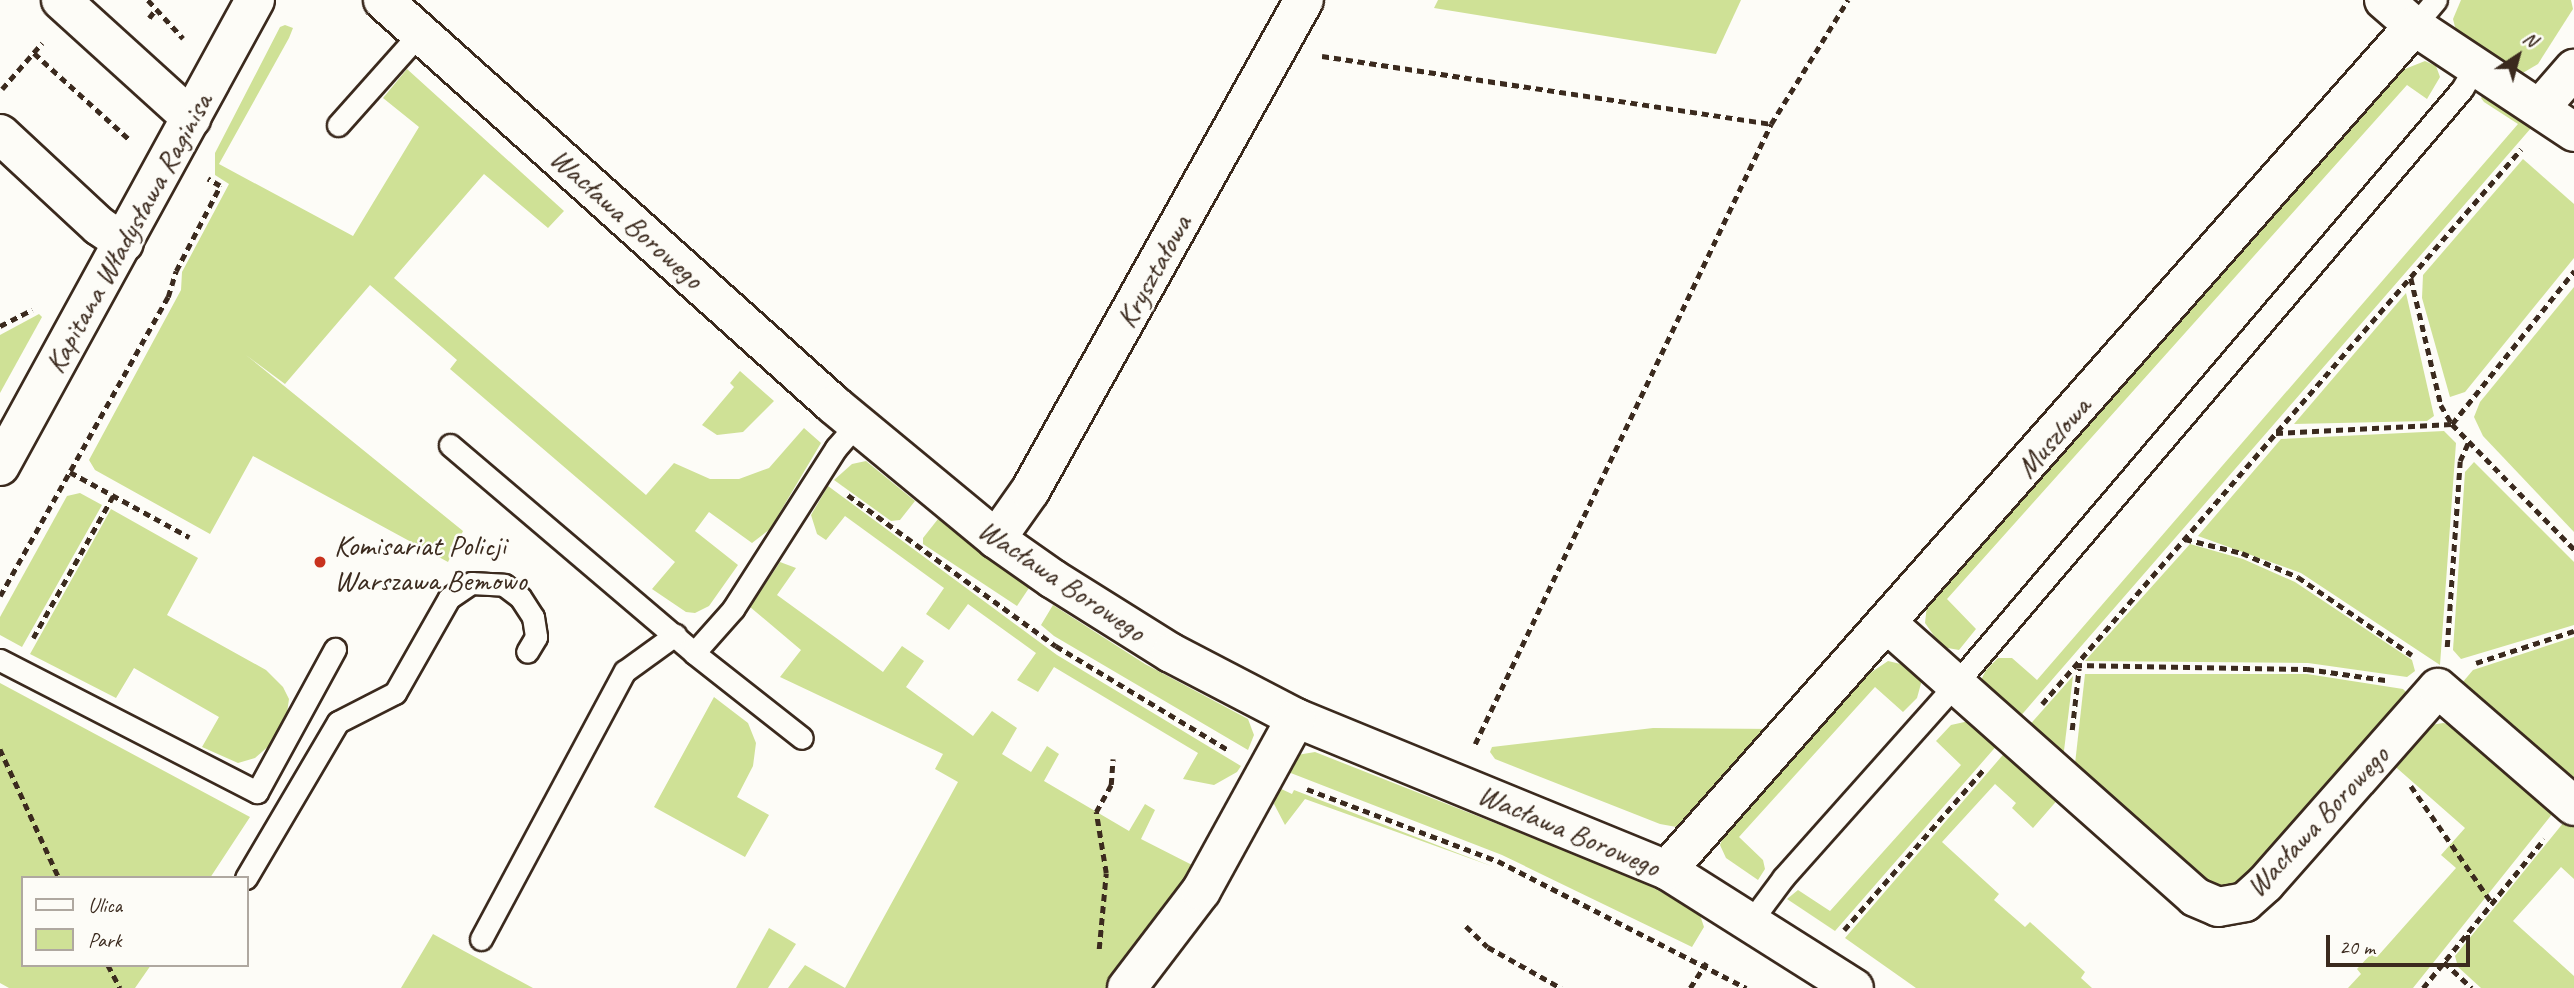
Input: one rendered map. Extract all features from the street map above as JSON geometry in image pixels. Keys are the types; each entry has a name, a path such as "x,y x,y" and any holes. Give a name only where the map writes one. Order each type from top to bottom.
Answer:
{"street":[{"path":"61,0 191,118"},
{"name":"Kapitana Władysława Raginisa","path":"0,466 255,0"},
{"name":"Wacława Borowego","path":"383,0 857,424 996,538 1171,653 1296,718 1667,870 1854,988"},
{"name":"Kryształowa","path":"996,538 1036,479 1304,0"},
{"path":"2384,0 2425,13 2475,67 2555,119 2574,69"},
{"name":"Muszlowa","path":"1667,870 1889,625 2425,13"},
{"path":"0,134 99,226 124,243"},
{"name":"Wacława Borowego","path":"1889,625 2194,897 2218,907 2245,902 2265,884 2442,681"},
{"path":"2442,681 2573,805"},
{"path":"1127,988 1201,891 1296,718"}],"lane":[{"path":"338,125 420,33"},
{"path":"1751,921 1783,878 1954,685 2462,89 2475,67"},
{"path":"694,653 733,609 836,448 857,424"},
{"path":"450,445 694,653 802,738"},
{"path":"247,876 338,722 395,693 449,598 471,583 503,585 520,597 533,617 536,637 527,652"},
{"path":"481,939 625,670 675,635"},
{"path":"8,664 257,792 335,649"}],"path":[{"path":"148,0 188,44"},
{"path":"1457,782 1771,124 1848,0"},
{"path":"0,92 43,42"},
{"path":"34,53 131,141"},
{"path":"1320,56 1771,124"},
{"path":"1836,939 2006,729 2075,665 2411,278 2555,119"},
{"path":"0,596 168,297 176,271 220,186 204,177"},
{"path":"2276,433 2452,424 2574,271"},
{"path":"2411,278 2441,405 2452,424 2574,549"},
{"path":"2442,681 2460,461 2469,441"},
{"path":"70,472 190,537"},
{"path":"8,664 113,496"},
{"path":"2185,539 2242,553 2298,577 2426,665 2442,681"},
{"path":"2075,665 2307,668 2442,681 2574,631"},
{"path":"2385,748 2492,903"},
{"path":"0,749 58,876"},
{"path":"1098,962 1106,873 1096,813 1111,785 1113,759"},
{"path":"2423,988 2573,805"},
{"path":"1465,926 1488,947 1561,988"},
{"path":"2444,962 2472,988"},
{"path":"1690,988 1706,963"},
{"path":"109,967 120,988"}],"green space":[{"path":"1438,0 1741,0 1716,54 1434,8"},
{"path":"2461,0 2571,0 2573,9 2538,64 2521,74 2456,31 2453,19"},
{"path":"285,25 293,28 289,38 219,164 353,236 419,127 383,98 407,69 564,211 548,228 484,174 394,278 646,495 674,463 710,479 739,479 769,468 804,428 821,443 770,529 752,543 709,512 695,531 738,565 709,606 695,613 686,612 652,589 675,562 450,369 457,360 370,285 285,384 246,355 463,531 448,562 253,456 210,534 95,470 89,460 181,290 182,272 229,184 215,175 215,153 280,27"},
{"path":"2425,61 2436,66 2440,77 2427,99 2407,85 1947,599 1976,629 1959,650 1942,647 1925,623 1927,605 2395,73"},
{"path":"2485,93 2538,120 2018,719 1980,682 1986,670 1998,658 2012,658 2037,680 2518,124 2484,102 2481,98"},
{"path":"2523,159 2574,204 2574,258 2465,392 2450,397 2422,298 2423,275"},
{"path":"2574,287 2574,532 2483,436 2474,417 2480,402"},
{"path":"2406,293 2434,416 2427,421 2294,424"},
{"path":"39,314 42,317 0,393 0,335"},
{"path":"740,371 774,401 743,432 717,435 702,425 734,387 730,383"},
{"path":"2444,431 2456,443 2440,665 2301,573 2198,536 2281,439"},
{"path":"866,461 915,501 900,520 891,521 834,480 852,464"},
{"path":"2474,462 2574,562 2574,625 2461,659 2453,650 2465,472"},
{"path":"828,486 1057,655 1241,766 1237,772 1214,785 1183,779 1198,753 1054,667 1038,692 1017,680 1036,653 968,604 949,630 926,614 944,588 845,516 826,540 817,534 811,515"},
{"path":"80,493 102,505 22,647 0,635 0,617 67,496"},
{"path":"111,509 198,558 167,615 266,670 283,687 289,699 287,713 271,744 255,758 238,763 202,747 219,717 134,668 116,698 30,654"},
{"path":"938,519 1029,588 1017,606 923,544 923,538"},
{"path":"2190,544 2243,559 2295,582 2412,660 2415,671 2407,677 2308,663 2085,661"},
{"path":"780,562 796,568 777,595 883,672 902,646 924,661 906,687 973,736 992,711 1017,728 1002,754 1031,772 1047,746 1059,754 1044,781 1129,831 1145,804 1155,810 1141,839 1198,868 1106,988 845,988 958,782 935,769 943,754 780,677 801,650 750,607"},
{"path":"1053,605 1145,664 1248,719 1254,735 1248,750 1054,636 1041,625"},
{"path":"2574,637 2574,784 2462,683 2473,670"},
{"path":"1888,661 1909,666 1922,680 1917,698 1903,712 1875,687 1739,837 1763,860 1765,869 1758,880 1726,858 1720,845 1726,829 1863,678"},
{"path":"2085,674 2307,674 2403,689 2409,695 2248,882 2220,887 2210,886 2074,773"},
{"path":"2073,676 2063,759 2027,728"},
{"path":"0,683 250,817 211,876 21,876 21,967 150,967 135,988 9,988 0,983"},
{"path":"714,697 748,723 756,743 753,766 737,797 769,815 745,857 654,807"},
{"path":"1969,721 1999,743 1835,931 1787,899 1798,890 1830,911 1961,765 1936,741 1951,725"},
{"path":"2443,723 2459,726 2553,813 2413,988 2348,988 2361,974 2357,969 2371,954 2377,957 2456,868 2441,855 2465,828 2390,762 2425,726"},
{"path":"1653,728 1776,729 1682,828 1660,824 1495,759 1490,752 1492,747"},
{"path":"2008,749 2060,797 2033,828 2012,808 2016,803 1995,784 1942,842 1999,894 1994,900 2025,927 2030,922 2085,972 2081,978 2092,988 1916,988 1845,938"},
{"path":"1315,752 1637,879 1699,912 1704,927 1692,947 1502,855 1283,770 1297,755"},
{"path":"1277,787 1292,794 1294,790 1494,867 1305,799 1285,825 1274,804"},
{"path":"2564,822 2574,823 2574,879 2561,867 2513,921 2574,976 2574,988 2481,988 2458,967 2455,956"},
{"path":"769,928 796,944 768,988 736,988"},
{"path":"433,934 464,951 533,988 401,988"},
{"path":"805,965 845,988 788,988"}],"place":[{"name":"Komisariat Policji Warszawa Bemowo","path":"320,562"}]}
